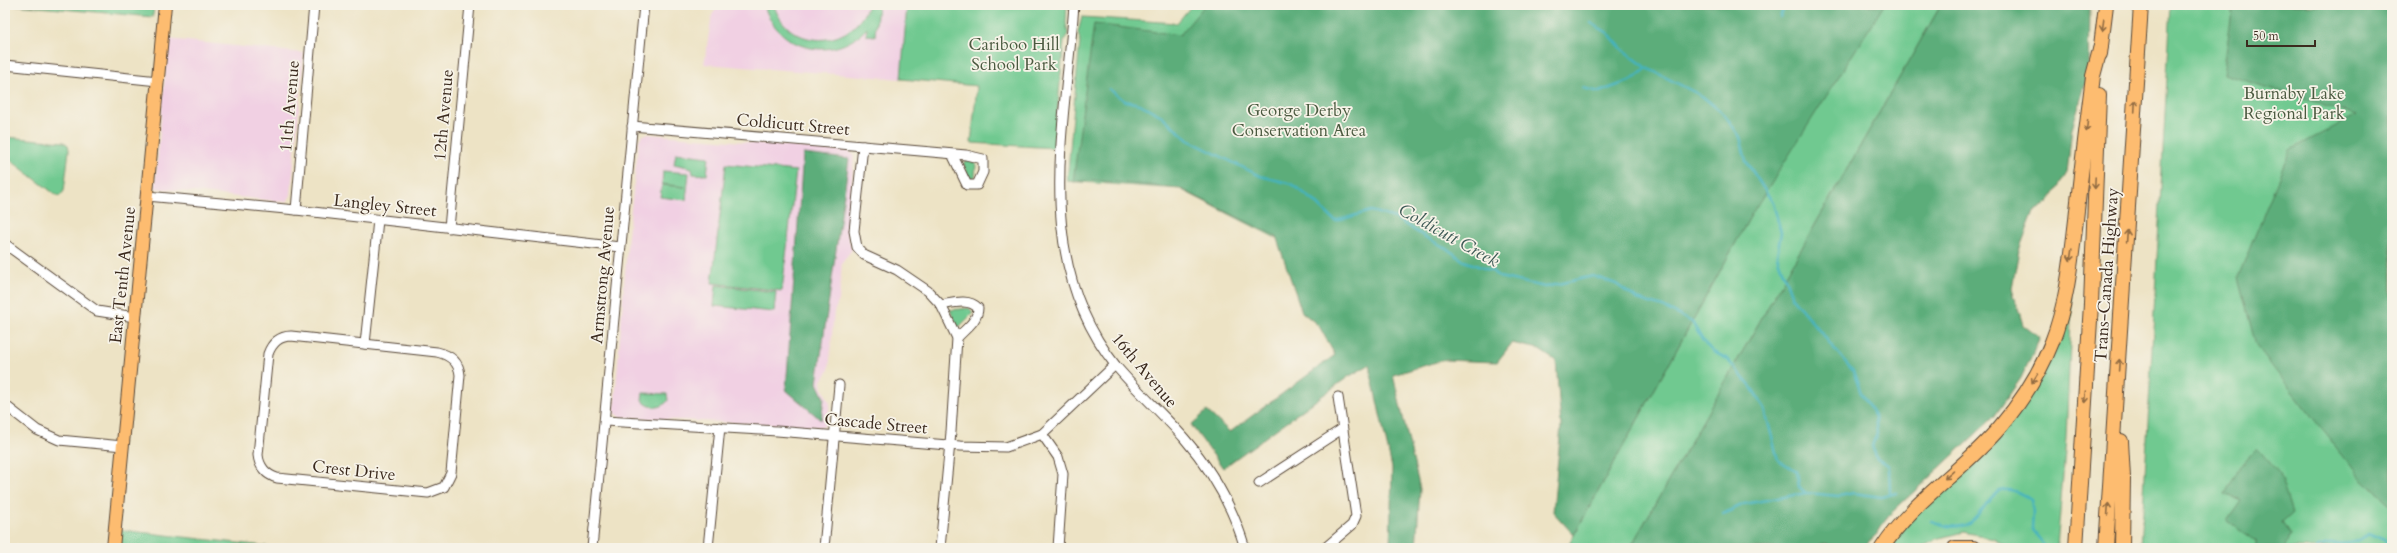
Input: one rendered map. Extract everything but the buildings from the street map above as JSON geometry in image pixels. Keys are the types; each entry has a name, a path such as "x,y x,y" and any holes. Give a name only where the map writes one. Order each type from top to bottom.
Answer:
{"highway":[{"name":"Trans-Canada Highway","path":"2076,548 2091,304 2101,46 2106,5"},
{"name":"Trans-Canada Highway","path":"2106,548 2141,5"},
{"path":"1882,548 1893,530 1912,510 1999,428 2019,404 2038,372 2052,341 2066,292 2092,76 2101,46"},
{"path":"2117,393 2123,478 2122,548"},
{"path":"1955,548 1973,548"}],"main road":[{"name":"East Tenth Avenue","path":"113,548 165,5"}],"street":[{"name":"11th Avenue","path":"296,210 314,5"},
{"name":"12th Avenue","path":"449,228 470,5"},
{"name":"Armstrong Avenue","path":"592,548 644,5"},
{"name":"16th Avenue","path":"1074,5 1059,186 1062,246 1078,298 1093,331 1116,365 1206,465 1231,510 1245,548"},
{"path":"5,65 158,81"},
{"name":"Coldicutt Street","path":"632,126 952,154"},
{"path":"863,146 854,230 857,247 864,255 897,270 914,280 941,305 957,338 950,445 940,548"},
{"name":"Langley Street","path":"147,196 296,210 620,247"},
{"path":"365,344 378,220"},
{"path":"5,244 97,311 135,317"},
{"path":"941,305 966,302 974,303 978,308 978,314 974,320 957,338"},
{"name":"Crest Drive","path":"291,336 365,344 442,353 451,357 458,366 460,375 451,473 446,484 440,490 428,493 277,478 266,472 259,462 268,354 272,344 282,337 291,336"},
{"name":"Cascade Street","path":"605,421 720,427 950,445 1006,447 1042,434 1116,365"},
{"path":"824,548 840,385"},
{"path":"1325,548 1352,525 1356,516 1338,397"},
{"path":"5,405 37,430 59,440 122,446"},
{"path":"708,548 720,427"},
{"path":"1260,483 1342,429"},
{"path":"1042,434 1058,457 1064,474 1058,548"}],"shaded area":[{"path":"719,5 907,5 901,79 704,64 712,15"},
{"path":"168,39 304,53 291,195 288,200 285,202 155,188"},
{"path":"648,134 849,151 854,155 848,235 852,250 842,262 839,300 834,312 829,370 822,381 823,389 830,403 827,423 823,427 620,417 614,413 628,235 639,140 643,135"}],"green space":[{"path":"15,5 154,5 153,17"},
{"path":"764,5 774,5 781,20 792,31 806,38 821,40 835,37 849,31 860,20 868,5 878,5 875,36 866,35 867,28 854,39 839,46 824,49 809,48 794,42 782,33 771,21"},
{"name":"Cariboo Hill School Park","path":"907,5 1067,5 1066,23 1068,34 1064,40 1054,148 971,143 977,86 901,79"},
{"name":"George Derby Conservation Area","path":"1192,5 1941,5 1630,548 1567,548 1751,215 1274,237 1180,189 1067,181 1080,41 1078,32 1082,17 1177,23"},
{"name":"George Derby Conservation Area","path":"1205,5 1884,5 1751,215 1574,535 1553,512 1561,426 1556,361 1538,349 1512,343 1497,362 1443,360 1393,375 1420,489 1416,548 1390,548 1392,468 1369,365 1348,377 1223,468 1191,425 1207,411 1230,432 1335,355 1319,326 1302,312 1276,236 1179,188 1092,180 1073,182 1094,24 1180,35"},
{"path":"1941,5 2090,5 2089,72 2072,128 2067,173 2049,202 2034,211 2019,250 2012,288 2023,325 2040,338 2021,378 1994,417 1888,516 1877,534 1862,548 1820,544 1816,548 1630,548"},
{"name":"Burnaby Lake Regional Park","path":"2171,5 2392,5 2392,548 2141,548"},
{"name":"Burnaby Lake Regional Park","path":"2233,5 2392,5 2392,506 2359,476 2256,346 2238,277 2290,150 2357,115 2223,74"},
{"path":"5,137 64,142 68,145 69,150 64,191 60,196 56,195 5,156"},
{"path":"676,153 709,157 707,175 693,174 692,168 674,164"},
{"path":"803,154 849,159 817,383 824,398 821,420 786,390"},
{"path":"967,161 976,163 975,177 973,179 969,178 963,163"},
{"path":"726,164 796,171 782,291 712,283"},
{"path":"663,171 689,173 686,200 660,197 662,185 685,187 662,184"},
{"path":"716,285 776,292 774,312 714,306"},
{"path":"2072,296 2066,438 2057,548 2008,548 1994,538 1963,532 1936,539 1922,548 1887,548 1894,536 2010,420"},
{"path":"969,308 972,311 972,314 958,328 950,310"},
{"path":"643,393 667,394 668,400 659,407 652,407 642,400"},
{"path":"2257,448 2279,473 2292,513 2282,522 2290,536 2284,548 2256,548 2256,542 2227,521 2241,501 2225,494 2240,466"},
{"path":"121,530 282,548 120,548"}],"waterway":[{"path":"1780,17 1785,5"},
{"path":"1591,23 1608,33 1623,50 1647,68 1702,96 1725,115 1740,137 1746,161 1773,203 1781,232 1777,256 1792,298 1853,371 1861,393 1875,417 1877,433 1872,446 1877,459 1889,466 1890,493"},
{"path":"1583,88 1599,92 1632,80 1647,68"},
{"name":"Coldicutt Creek","path":"1109,89 1125,101 1140,104 1162,116 1188,140 1260,176 1292,184 1313,200 1335,221 1371,211 1395,218 1446,248 1464,261 1492,271 1499,277 1545,287 1593,276 1616,284 1637,299 1663,307 1692,322 1703,341 1713,352 1726,358 1751,387 1764,407 1778,460 1797,471 1799,487 1806,493 1839,496 1854,493 1881,497 1896,493"},
{"name":"Coldicutt Creek","path":"1931,521 1949,526 1961,526 1970,522 1978,515 1990,499 1997,493 2005,490 2016,492 2031,500 2033,512 2032,530 2047,548"},
{"path":"1723,514 1744,504 1806,493"},
{"name":"Coldicutt Creek","path":"2316,548 2323,545 2356,542 2368,533 2384,540 2391,548"}]}
